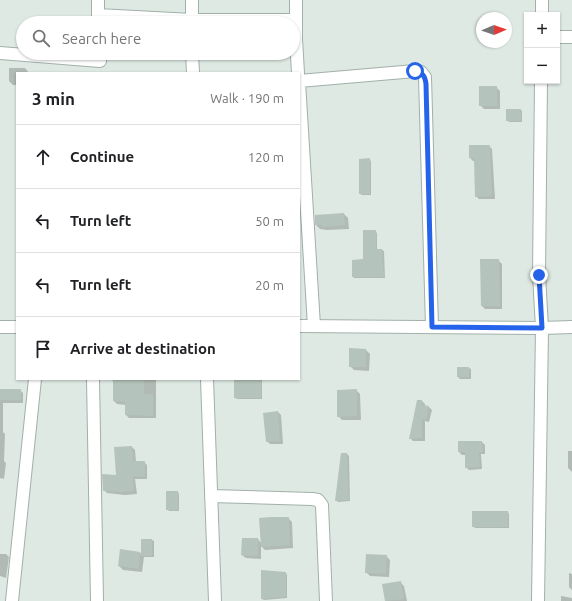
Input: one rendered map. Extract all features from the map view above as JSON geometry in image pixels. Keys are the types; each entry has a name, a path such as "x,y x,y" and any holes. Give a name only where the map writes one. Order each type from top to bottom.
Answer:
{"street":[{"path":"98,0 98,16"},
{"path":"192,0 192,16"},
{"path":"296,0 296,16"},
{"path":"542,0 542,12"},
{"path":"560,37 572,37"},
{"path":"0,53 16,54"},
{"path":"78,60 100,62"},
{"path":"192,60 193,72"},
{"path":"298,60 298,72"},
{"path":"300,82 415,71 421,72 425,77 432,327"},
{"path":"538,601 542,328 539,275 542,84"},
{"path":"300,98 314,326"},
{"path":"300,326 572,327"},
{"path":"0,327 16,327"},
{"path":"12,601 35,380"},
{"path":"93,380 97,601"},
{"path":"206,380 215,601"},
{"path":"211,496 318,500 322,506 326,601"}],"building":[{"path":"479,86 497,86 497,106 479,106"},
{"path":"506,109 521,109 521,121 506,121"},
{"path":"469,145 490,145 492,196 475,197 474,158 469,158"},
{"path":"370,158 370,194 359,194 359,159"},
{"path":"344,213 345,225 322,227 322,225 315,225 315,215"},
{"path":"363,230 376,230 376,249 382,249 384,277 352,277 352,260 363,259"},
{"path":"480,259 499,259 500,306 481,306"},
{"path":"349,348 366,349 366,367 349,367"},
{"path":"457,367 469,367 469,377 457,377"},
{"path":"113,380 144,380 144,394 153,394 153,416 125,415 125,402 113,401"},
{"path":"234,380 261,380 261,398 234,398"},
{"path":"0,389 21,389 21,400 0,400"},
{"path":"357,389 357,416 337,417 337,390"},
{"path":"417,400 422,400 422,405 429,406 426,420 422,419 422,438 409,439"},
{"path":"278,411 280,441 266,442 263,413"},
{"path":"458,441 482,441 483,452 479,452 480,467 465,468 465,452 458,452"},
{"path":"132,446 133,461 145,461 145,477 133,476 134,491 103,491 102,474 116,475 114,447"},
{"path":"341,453 347,453 349,500 335,501"},
{"path":"166,491 178,491 178,510 166,510"},
{"path":"472,511 508,511 508,527 472,527"},
{"path":"289,517 290,545 261,547 259,518"},
{"path":"242,538 258,538 258,556 241,555"},
{"path":"141,539 152,539 152,556 141,556"},
{"path":"120,549 140,552 139,569 118,566"},
{"path":"366,554 387,555 386,574 365,573"},
{"path":"261,570 286,572 286,597 261,599"},
{"path":"401,581 404,599 385,601 382,584"}],"route":[{"path":"415,71 421,72 425,77 426,84 432,327 542,328 539,275"}]}
